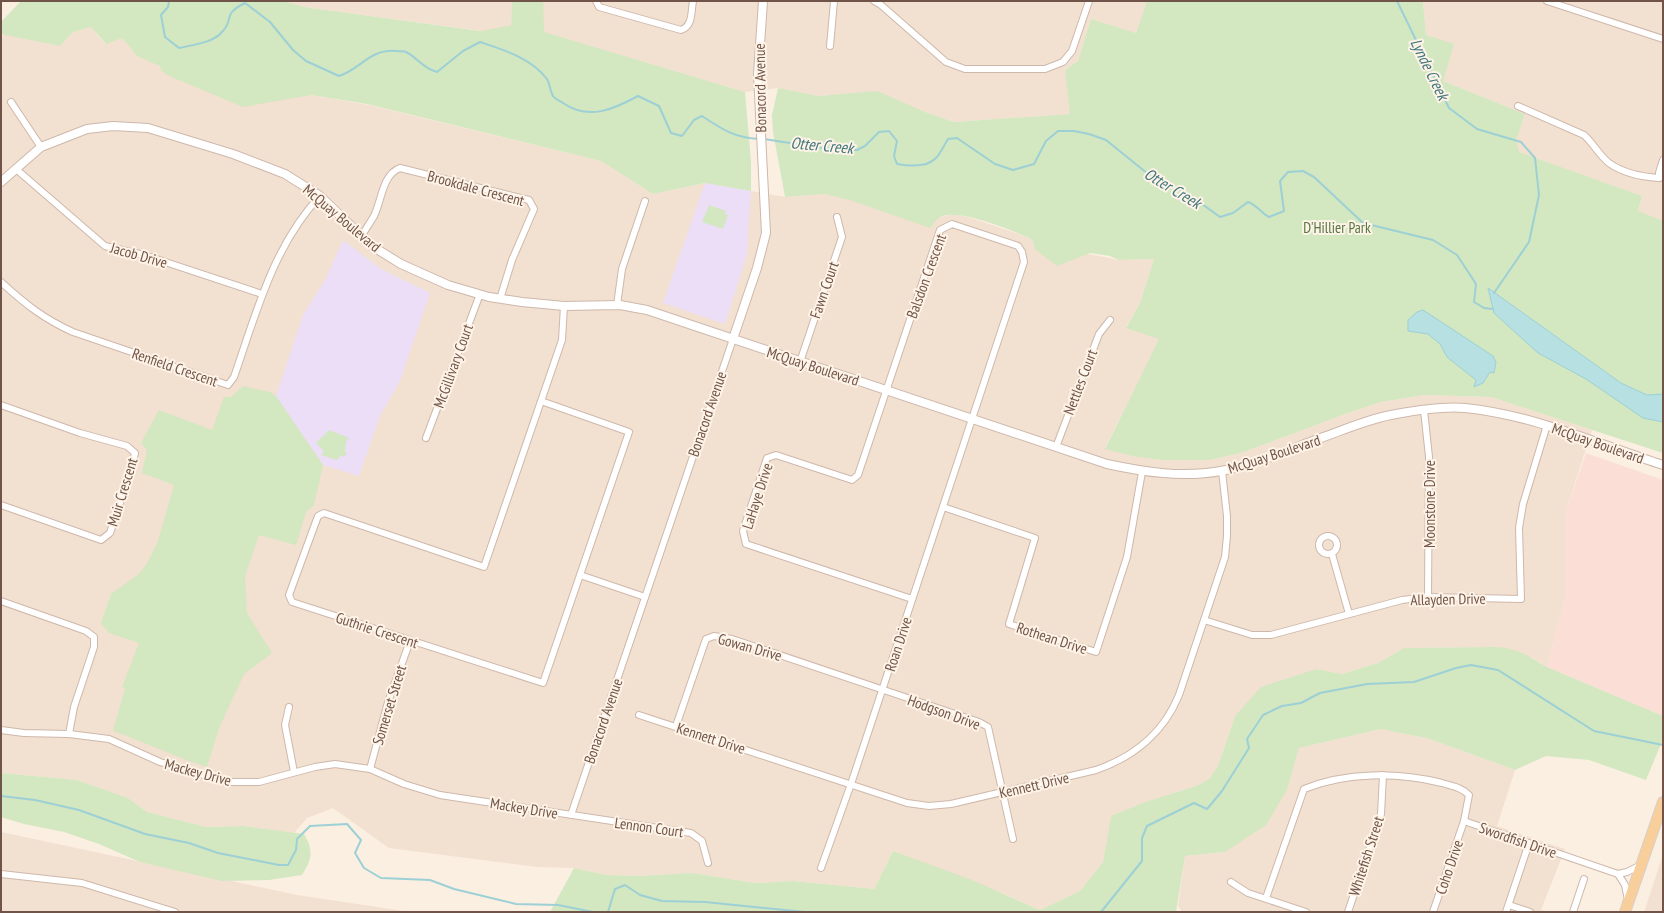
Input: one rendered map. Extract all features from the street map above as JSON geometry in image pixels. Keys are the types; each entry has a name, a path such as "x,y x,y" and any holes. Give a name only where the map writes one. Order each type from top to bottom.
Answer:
{"main road":[{"path":"1627,908 1663,802"}],"street":[{"path":"596,1 599,7 681,30 686,28 690,21 693,1"},
{"name":"Bonacord Avenue","path":"571,815 757,268 766,233 759,123 758,74 763,1"},
{"path":"830,46 834,1"},
{"path":"874,1 883,3 946,62 965,69 1045,69 1063,62 1072,51 1089,1"},
{"path":"1547,1 1663,39"},
{"path":"11,102 41,147"},
{"path":"1518,106 1584,135 1609,162 1619,168 1646,178 1661,180 1659,173 1663,160"},
{"name":"McQuay Boulevard","path":"1,182 41,147 87,129 112,126 148,128 267,166 285,174 320,196 361,237 384,254 419,273 480,294 500,299 564,306 617,305 647,310 1106,464 1142,472 1183,474 1222,471 1256,463 1359,424 1395,414 1424,410 1464,408 1512,415 1547,425 1663,465"},
{"name":"Brookdale Crescent","path":"361,237 374,216 388,178 393,171 400,168 529,200 534,209 512,260 500,299"},
{"name":"Jacob Drive","path":"16,169 105,246 144,255 262,294"},
{"name":"Renfield Crescent","path":"1,282 32,310 53,323 73,332 228,385 234,377 262,294 298,221 320,196"},
{"path":"617,305 622,269 645,201"},
{"name":"Fawn Court","path":"800,362 842,237 838,217"},
{"name":"Balsdon Crescent","path":"886,391 940,230 952,224 989,236 1018,246 1022,252 1024,262 972,419"},
{"name":"McGillivary Court","path":"426,438 480,294"},
{"name":"Guthrie Crescent","path":"541,402 629,432 543,683 292,602 290,595 318,516 324,513 484,567 562,340 564,306"},
{"name":"Nettles Court","path":"1056,447 1099,334 1110,320"},
{"name":"LaHaye Drive","path":"886,391 858,474 852,480 776,455 767,458 743,531 746,544 912,599"},
{"name":"Muir Crescent","path":"1,406 80,433 127,446 135,452 132,466 110,533 101,540 1,505"},
{"name":"Moonstone Drive","path":"1424,410 1429,457 1428,597"},
{"name":"Roan Drive","path":"821,868 851,784 972,419"},
{"name":"Allayden Drive","path":"1204,620 1252,635 1271,634 1402,600 1428,597 1521,599 1519,528 1523,504 1547,425"},
{"name":"Kennett Drive","path":"639,715 907,803 929,806 951,804 1096,770 1114,764 1145,743 1156,732 1172,710 1225,557 1227,516 1222,471"},
{"name":"Rothean Drive","path":"943,507 1035,538 1009,624 1096,652 1127,557 1142,472"},
{"path":"1332,554 1349,614"},
{"path":"580,575 645,597"},
{"path":"1,602 86,631 94,637 94,647 74,707 69,734"},
{"name":"Gowan Drive","path":"676,726 706,639 714,636 732,639 882,690"},
{"name":"Somerset Street","path":"370,769 388,702 410,641"},
{"name":"Hodgson Drive","path":"882,690 979,722 988,728 1003,792"},
{"path":"289,707 285,726 294,772"},
{"name":"Mackey Drive","path":"1,730 24,734 69,734 109,739 160,762 227,782 259,782 294,772 335,764 370,769 404,784 440,795 571,815"},
{"name":"Swordfish Drive","path":"1266,898 1304,789 1322,782 1383,775 1424,779 1463,790 1469,795 1464,821 1618,874"},
{"name":"Whitefish Street","path":"1348,912 1381,814 1383,775"},
{"path":"1003,792 1013,839"},
{"name":"Lennon Court","path":"571,815 691,833 702,841 708,863"},
{"name":"Coho Drive","path":"1433,912 1464,821"},
{"path":"1506,912 1528,843"},
{"path":"1627,908 1625,886 1618,874 1627,872 1641,865"},
{"path":"1,874 82,884 175,912"},
{"path":"1573,912 1584,879"},
{"path":"1231,882 1248,893 1306,912"},
{"path":"1509,905 1530,912"}],"shaded area":[{"path":"284,1 512,1 511,35 304,7"},
{"path":"543,1 1147,1 1136,33 1091,19 1078,61 1065,70 1071,114 954,122 925,112 846,94 819,96 778,88 745,92 543,32"},
{"path":"1423,1 1663,1 1663,221 1638,212 1642,196 1513,150 1525,114 1443,81 1426,35"},
{"path":"91,27 105,44 122,38 137,56 306,90 311,95 369,105 601,161 653,194 705,183 785,197 824,194 940,217 954,214 968,217 1028,237 1036,244 1119,260 1154,259 1140,303 1126,327 1160,338 1105,448 1132,456 1161,460 1209,460 1241,453 1381,402 1424,395 1491,397 1592,430 1565,514 1565,599 1547,667 1533,658 1493,647 1404,648 1378,663 1342,674 1317,669 1235,716 1218,766 1209,779 1196,786 1145,802 1111,816 1103,862 1080,891 1040,910 1007,895 893,851 874,889 793,881 755,883 692,873 638,876 607,875 574,868 537,867 389,848 333,808 307,818 294,833 243,826 206,827 147,812 128,798 77,780 1,773 1,38 4,34 60,46 73,32"},
{"path":"705,183 751,191 747,254 725,324 663,303"},
{"path":"343,240 381,269 430,293 400,381 380,416 359,476 323,465 276,396 303,315 325,280"},
{"path":"1586,453 1663,480 1663,716 1547,667 1565,599 1565,514"},
{"path":"1381,729 1430,739 1515,770 1497,826 1565,849 1541,910 1547,912 1182,912 1178,906 1185,856 1225,852 1287,790 1299,748"},
{"path":"1,832 297,895 410,912 1,912"},
{"path":"1663,855 1663,912 1644,912"}],"green space":[{"path":"21,1 284,1 304,7 480,31 511,26 512,1 543,1 544,32 745,92 751,162 751,191 705,183 653,194 601,161 367,104 311,95 243,107 167,75 161,70 160,66 137,56 122,38 106,44 91,27 73,32 60,46 1,34 1,22"},
{"name":"D'Hillier Park","path":"1147,1 1423,1 1426,35 1454,44 1443,81 1525,114 1516,141 1519,152 1642,196 1638,211 1663,221 1663,453 1491,397 1424,395 1381,402 1241,453 1209,460 1161,460 1132,456 1105,449 1159,339 1126,328 1140,303 1154,259 1119,260 1110,256 1090,253 1057,266 1035,249 1033,241 1028,237 984,221 959,215 948,215 940,217 930,228 850,200 824,194 785,197 773,132 772,115 778,88 819,96 877,91 925,112 954,122 1070,114 1065,70 1078,61 1091,19 1136,33"},
{"path":"709,205 726,211 725,214 728,215 723,229 702,222"},
{"path":"243,386 270,392 276,396 323,465 314,505 306,512 296,545 259,535 245,576 247,613 272,653 244,674 219,728 207,767 113,731 125,688 122,687 139,643 109,633 101,623 111,594 139,574 146,565 158,541 174,485 142,473 147,450 141,443 159,410 212,430 224,397 231,397"},
{"path":"329,430 349,438 346,441 345,451 347,453 344,457 341,455 337,460 321,455 324,451 316,443"},
{"path":"1493,647 1515,650 1547,667 1663,716 1663,739 1646,780 1589,760 1546,756 1515,770 1430,739 1381,729 1299,748 1287,790 1266,825 1225,852 1185,856 1176,912 550,912 574,868 607,875 638,876 692,873 755,883 793,881 874,889 893,851 972,880 1040,910 1080,891 1103,862 1111,816 1145,802 1196,786 1209,779 1218,766 1235,716 1261,687 1317,669 1342,674 1378,663 1404,648"},
{"path":"1,773 77,780 128,798 147,812 206,827 243,826 304,834 309,845 310,859 302,875 269,880 222,881 140,862 99,844 64,832 24,824 1,817"}],"water":[{"path":"1488,288 1621,383 1647,395 1663,394 1663,422 1643,418 1586,379 1538,353 1494,313"},
{"path":"1423,310 1493,356 1496,362 1494,373 1490,372 1483,383 1474,387 1476,380 1447,357 1440,344 1428,334 1408,331 1408,320 1417,312"}],"waterway":[{"name":"Otter Creek","path":"169,1 168,7 161,15 165,37 179,48 202,43 218,36 226,28 233,11 245,3 270,22 293,50 306,61 339,76 347,73 372,56 387,51 406,52 428,68 437,72 463,51 480,42 498,48 533,65 547,79 554,97 573,108 582,111 601,111 611,109 638,96 659,106 671,133 682,136 694,120 702,116 736,135 760,139"},
{"name":"Lynde Creek","path":"1397,1 1449,108 1477,129 1521,142 1535,158 1539,195 1529,242 1494,293"},
{"name":"Otter Creek","path":"764,139 822,148 857,150 865,146 879,132 889,131 897,141 894,156 897,164 912,166 923,165 932,161 939,154 948,139 957,138 995,164 1013,170 1034,164 1046,141 1058,131 1074,131 1106,140 1158,182 1184,191 1220,217 1233,213 1248,202 1269,217 1284,211 1280,181 1288,172 1303,171 1314,177 1363,223 1433,240 1457,255 1476,284 1474,302 1484,308 1493,309"},
{"path":"1101,912 1142,861 1142,838 1147,826 1194,803 1207,809 1222,791 1249,748 1247,739 1263,715 1282,706 1301,703 1320,693 1367,684 1414,682 1456,668 1471,665 1498,670 1594,731 1663,745"},
{"path":"1,796 35,800 79,810 145,834 189,843 218,853 279,865 288,865 296,850 297,839 310,826 347,824 361,840 355,853 364,868 381,878 430,880 454,889 516,904 558,905 593,912"},
{"path":"608,912 615,889 625,885 640,895 662,901 705,902 805,912"}]}
